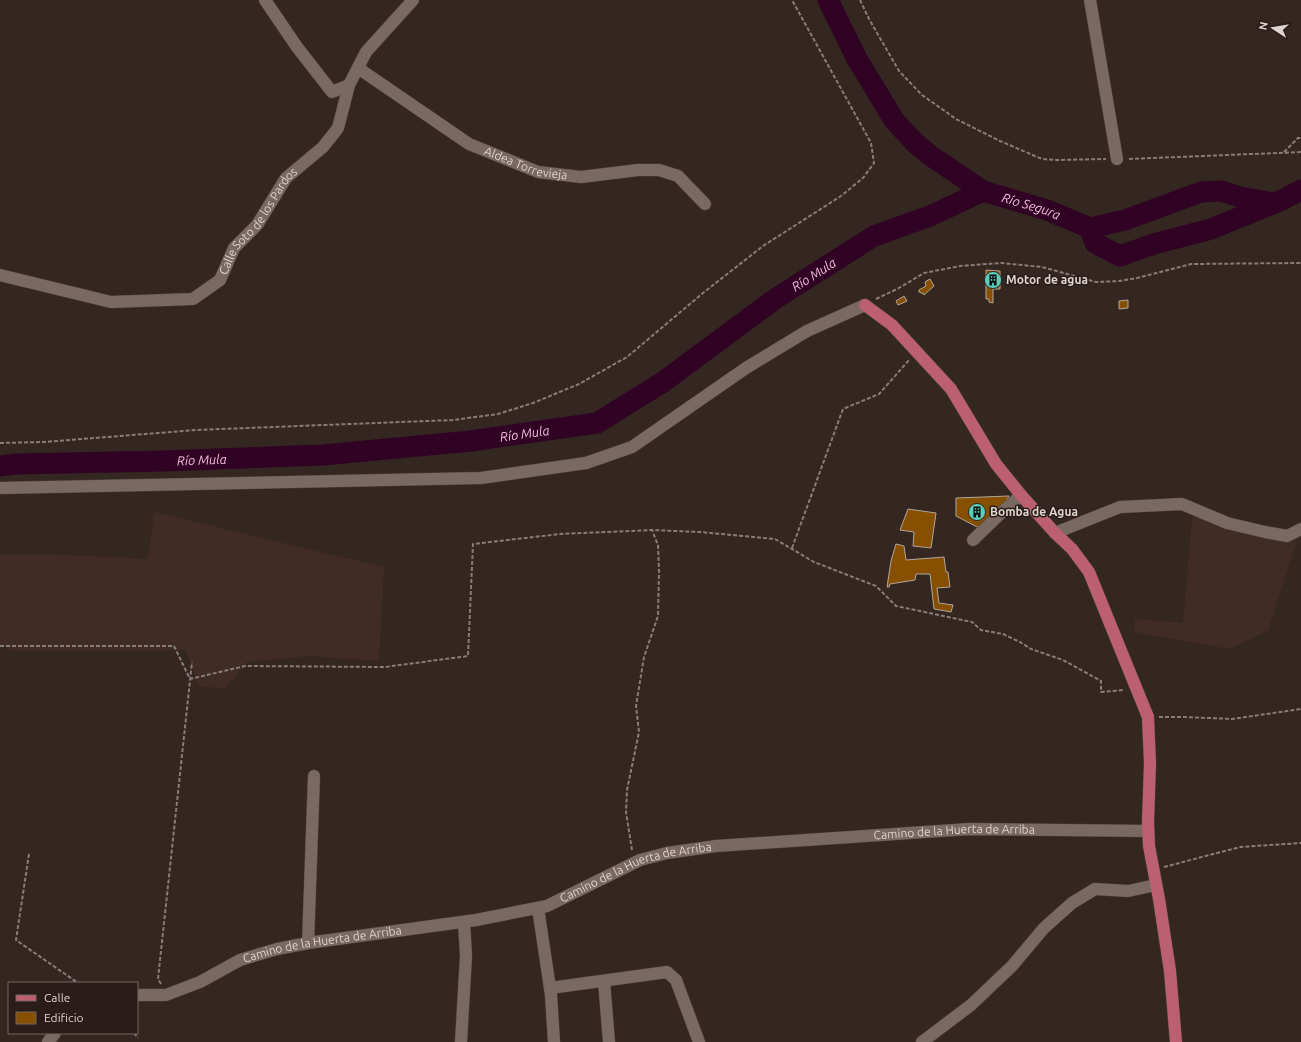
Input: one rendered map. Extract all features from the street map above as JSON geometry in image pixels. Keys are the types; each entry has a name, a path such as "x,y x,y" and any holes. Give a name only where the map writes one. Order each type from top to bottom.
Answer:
{"main road":[{"path":"865,305 892,325 917,350 951,389 996,464 1055,533 1072,549 1089,572 1148,717 1150,763 1149,846 1170,972 1176,1042"}],"street":[{"path":"265,0 296,47 332,92 349,86"},
{"name":"Calle Soto de los Pardos","path":"0,274 111,302 194,299 220,280 234,248 257,225 286,178 323,147 338,128 349,86 366,52 413,0"},
{"path":"1090,0 1117,159"},
{"name":"Aldea Torrevieja","path":"358,68 469,144 538,172 581,178 638,170 659,170 678,176 705,204"},
{"path":"0,488 481,478 586,463 632,447 753,364 807,331 865,305"},
{"path":"974,540 1022,495"},
{"path":"1055,533 1120,507 1182,504 1227,523 1265,532 1287,536 1301,529"},
{"path":"308,943 314,776"},
{"name":"Camino de la Huerta de Arriba","path":"138,995 166,994 200,982 240,960 277,949 308,943 464,922 547,906 635,862 667,853 716,846 969,829 1148,830"},
{"path":"922,1042 971,1006 1012,966 1044,928 1072,903 1095,889 1128,891 1156,885"},
{"path":"538,908 550,988 554,1042"},
{"path":"461,1042 466,956 464,922"},
{"path":"550,988 667,972 676,980 699,1042"},
{"path":"604,981 609,1042"},
{"path":"48,1042 54,1034"}],"path":[{"path":"0,443 44,442 196,430 453,420 498,414 533,403 586,380 627,357 703,293 763,246 847,191 864,178 874,163 871,143 792,0"},
{"path":"860,0 869,19 899,71 922,95 956,119 1000,141 1042,159 1117,159 1301,152"},
{"path":"1283,152 1283,154 1298,138 1301,138"},
{"path":"865,305 899,288 924,273 960,266 1001,263 1042,267 1096,282 1120,281 1137,278 1191,264 1301,263"},
{"path":"792,548 843,409 879,394 917,350"},
{"path":"635,862 626,812 627,790 639,732 636,706 644,657 658,616 658,544 652,530"},
{"path":"190,679 245,666 385,667 468,656 473,544 560,534 652,530 700,532 775,539 814,562 876,586 896,606 972,622 981,630 1003,634 1031,649 1063,660 1101,681 1101,692 1136,688"},
{"path":"0,646 174,646 190,679"},
{"path":"166,994 158,979 192,662"},
{"path":"1148,717 1184,716 1232,719 1301,709"},
{"path":"1154,869 1240,847 1301,843"},
{"path":"28,854 16,940 77,982"},
{"path":"135,1034 138,1038"}],"shaded area":[{"path":"1193,508 1297,540 1268,631 1229,649 1134,632 1135,619 1183,623"},
{"path":"154,512 384,567 379,661 309,656 247,662 225,689 199,686 186,650 11,650 0,644 0,554 45,554 148,559"}],"building":[{"name":"Motor de agua","path":"986,270 1000,271 1000,289 993,289 993,303 989,302 989,299 986,299"},
{"path":"930,279 934,286 924,295 919,292 919,290 926,286 925,282"},
{"path":"904,296 907,301 898,305 896,301"},
{"path":"1128,300 1128,308 1119,309 1119,301"},
{"name":"Bomba de Agua","path":"1009,496 1002,508 981,529 956,516 956,498"},
{"path":"908,509 936,513 931,548 913,546 914,532 900,530"},
{"path":"896,544 904,546 906,560 944,557 950,587 937,588 939,603 953,605 951,612 934,609 930,574 916,574 915,580 890,584 889,587 887,587 891,561"}],"waterway":[{"name":"Río Segura","path":"828,0 857,59 894,120 915,143 931,156 983,191 1047,210 1090,228 1095,243 1120,256 1154,244 1211,229 1282,200 1301,190"},
{"name":"Río Mula","path":"0,466 17,464 164,461 323,455 471,441 597,423 663,382 775,299 874,236 930,216 983,191"},
{"path":"1090,228 1125,220 1201,192 1221,191 1240,197 1274,203"}],"place":[{"name":"Motor de agua","path":"993,280"},
{"name":"Bomba de Agua","path":"977,512"}]}
